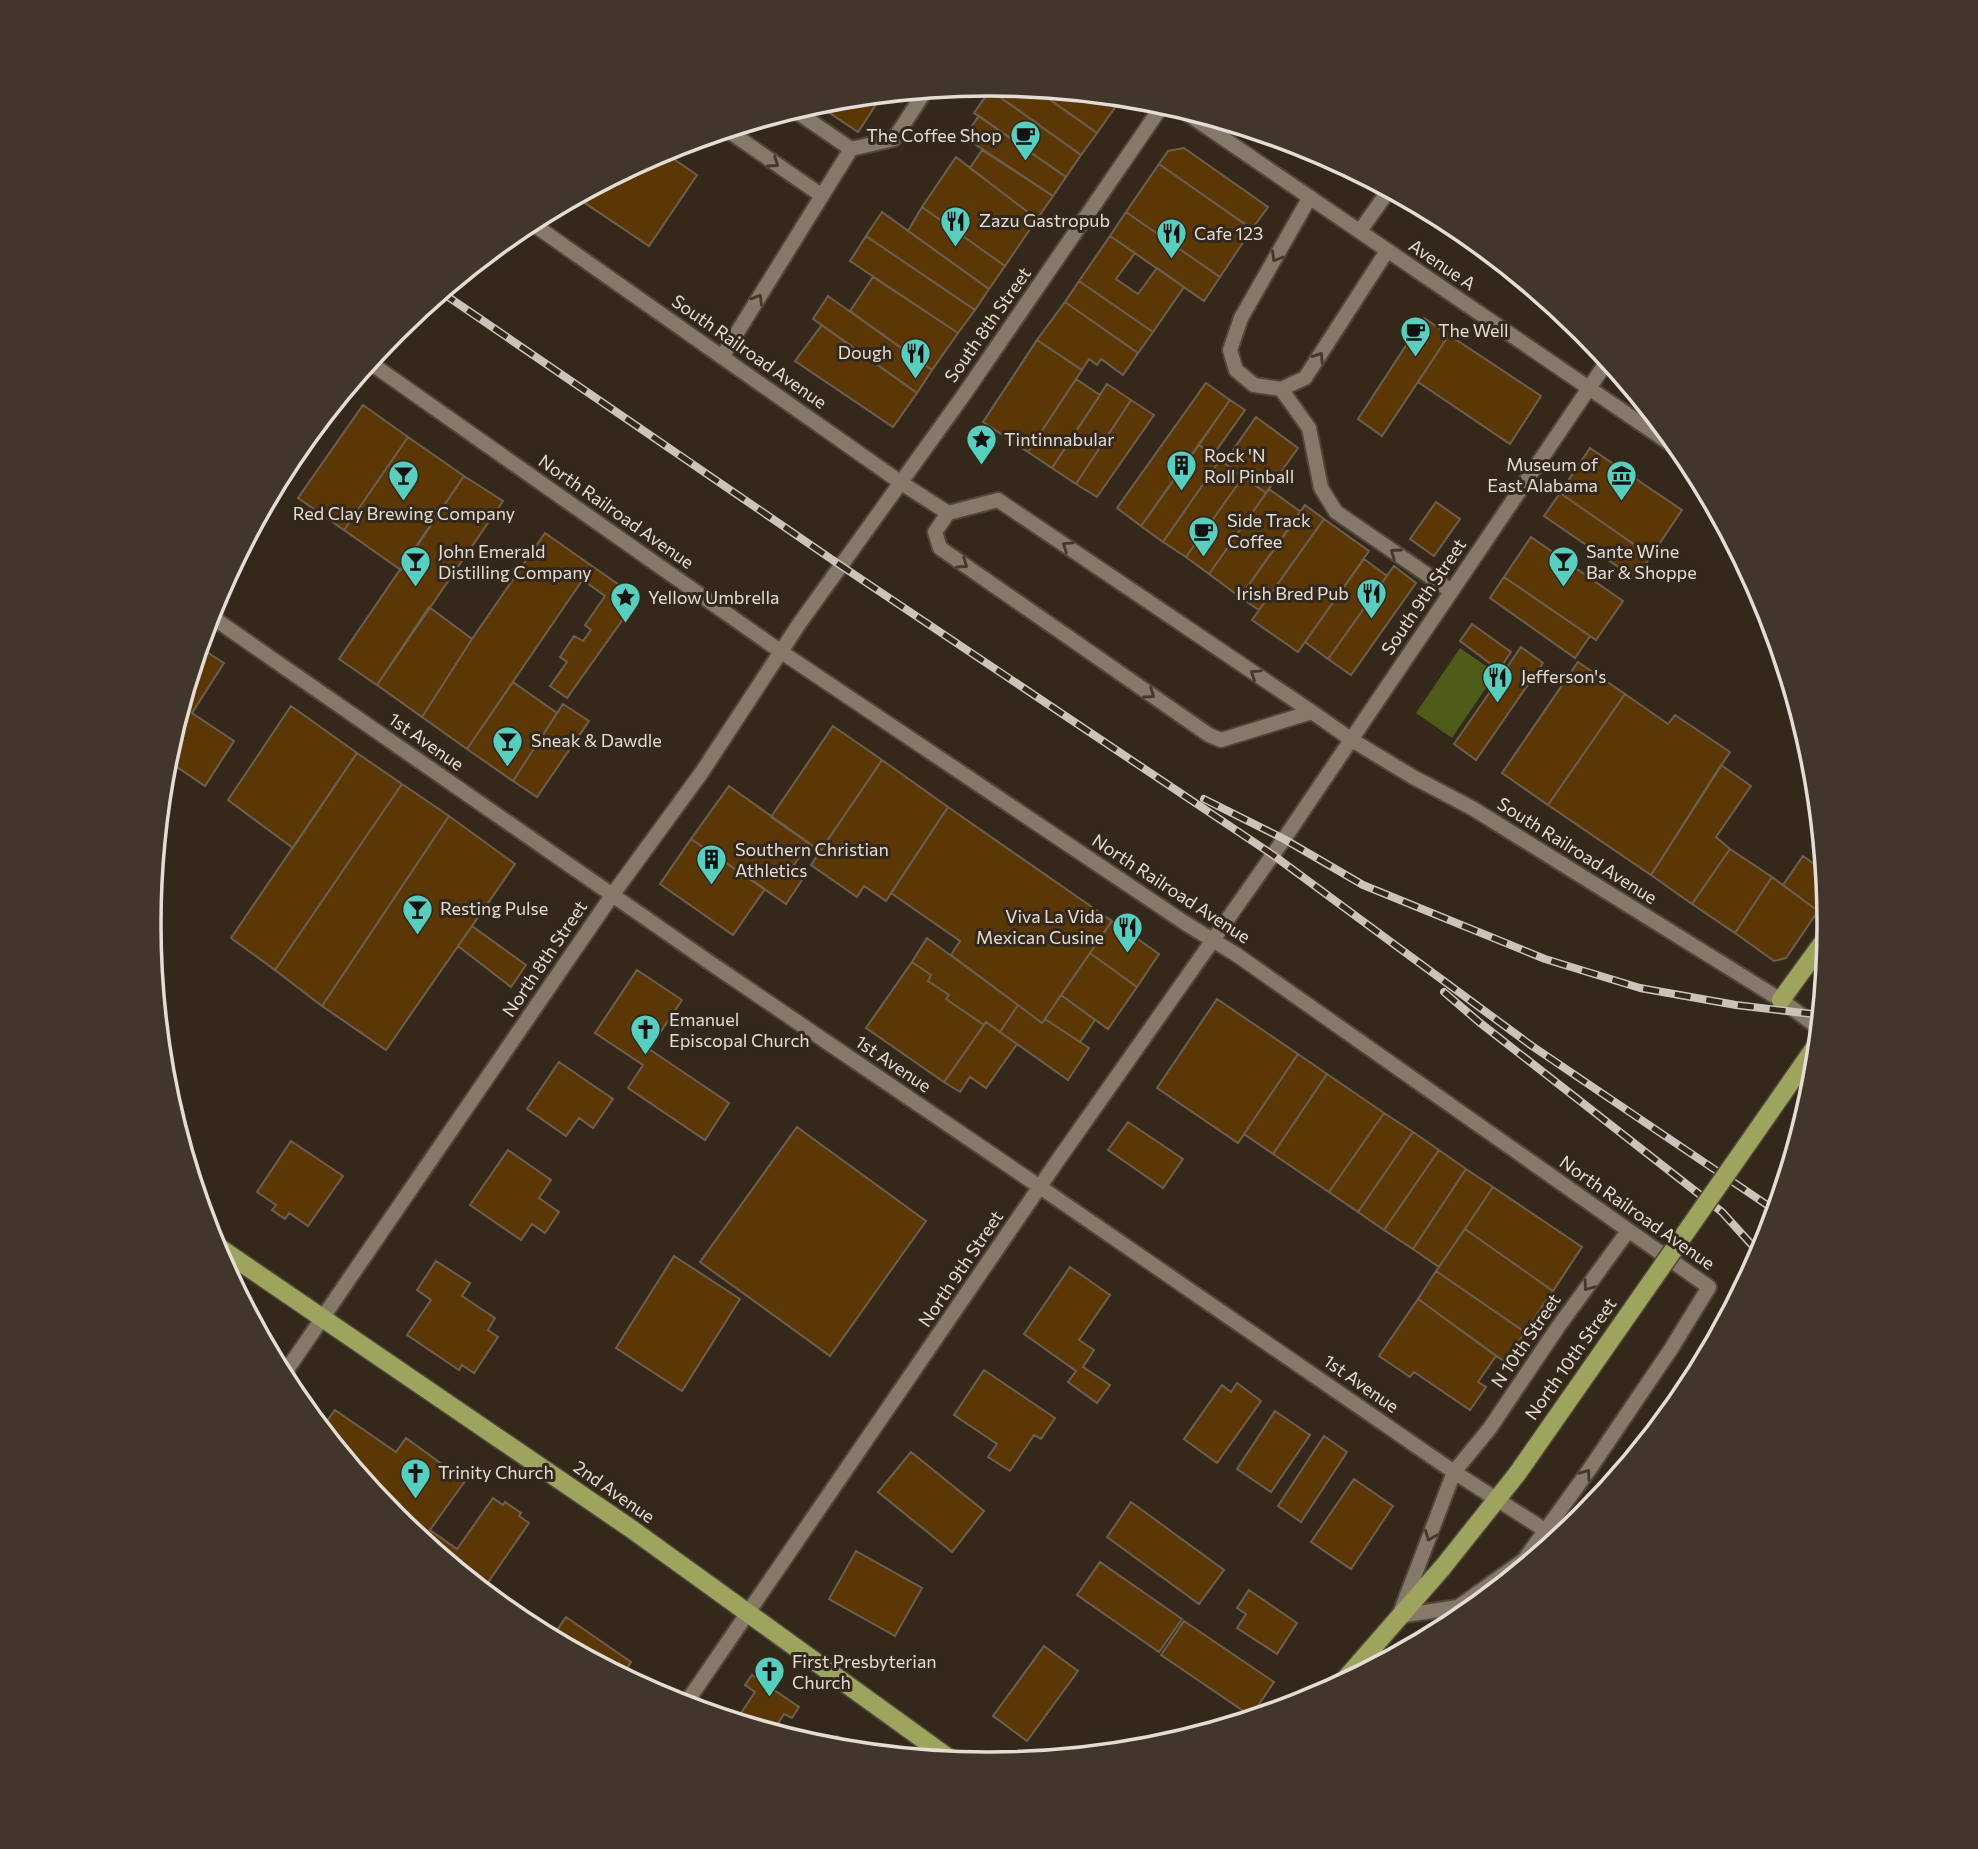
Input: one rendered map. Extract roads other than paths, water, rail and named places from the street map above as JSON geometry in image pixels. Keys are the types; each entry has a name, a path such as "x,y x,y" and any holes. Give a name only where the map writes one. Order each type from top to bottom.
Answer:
{"main road":[{"path":"1781,1000 1816,952"},
{"name":"North 10th Street","path":"1356,1667 1517,1474 1805,1061"},
{"name":"2nd Avenue","path":"230,1254 630,1528 939,1751"}],"street":[{"path":"722,357 850,149 894,139 920,99"},
{"name":"South 8th Street","path":"841,565 963,397 1157,113"},
{"path":"804,117 850,149"},
{"name":"Avenue A","path":"1202,124 1656,434"},
{"path":"736,136 821,195"},
{"path":"1310,197 1241,318 1230,350 1236,370 1254,385 1281,388 1305,378 1387,251"},
{"path":"1360,231 1384,197"},
{"name":"South Railroad Avenue","path":"540,229 948,513 998,500 1352,740 1413,777 1472,808 1781,1000 1811,1022"},
{"name":"North Railroad Avenue","path":"376,367 780,650 1213,940 1709,1287 1671,1349 1531,1550"},
{"name":"South 9th Street","path":"1273,855 1602,368"},
{"path":"1281,388 1309,428 1321,488 1336,512 1451,592"},
{"path":"948,513 935,532 940,548 1209,735 1221,740 1312,712"},
{"name":"North 8th Street","path":"289,1367 613,894 702,772 780,650 841,565"},
{"name":"1st Avenue","path":"219,622 706,960 1454,1472 1550,1533"},
{"name":"North 9th Street","path":"690,1697 1040,1187 1273,855"},
{"name":"N 10th Street","path":"1399,1616 1454,1472 1490,1428 1558,1327 1628,1231"},
{"name":"North Railroad Avenue","path":"1399,1616 1457,1607"}],"railway":[{"path":"449,297 840,565 1273,855 1532,1046 1768,1205"},
{"path":"1204,799 1284,839 1363,885 1545,959 1640,988 1736,1005 1812,1014"},
{"path":"1444,992 1722,1212 1752,1245"}],"place":[{"name":"The Coffee Shop","path":"1025,163"},
{"name":"Zazu Gastropub","path":"956,248"},
{"name":"Cafe 123","path":"1171,261"},
{"name":"The Well","path":"1415,358"},
{"name":"Dough","path":"915,380"},
{"name":"Tintinnabular","path":"981,467"},
{"name":"Rock 'N Roll Pinball","path":"1181,493"},
{"name":"Museum of East Alabama","path":"1621,502"},
{"name":"Red Clay Brewing Company","path":"404,503"},
{"name":"Side Track Coffee","path":"1204,558"},
{"name":"John Emerald Distilling Company","path":"415,589"},
{"name":"Sante Wine Bar & Shoppe","path":"1563,589"},
{"name":"Irish Bred Pub","path":"1372,621"},
{"name":"Yellow Umbrella","path":"625,625"},
{"name":"Jefferson's","path":"1498,704"},
{"name":"Sneak & Dawdle","path":"508,768"},
{"name":"Southern Christian Athletics","path":"712,887"},
{"name":"Resting Pulse","path":"417,936"},
{"name":"Viva La Vida Mexican Cusine","path":"1127,954"},
{"name":"Emanuel Episcopal Church","path":"646,1057"},
{"name":"Trinity Church","path":"415,1500"},
{"name":"First Presbyterian Church","path":"769,1699"}]}
